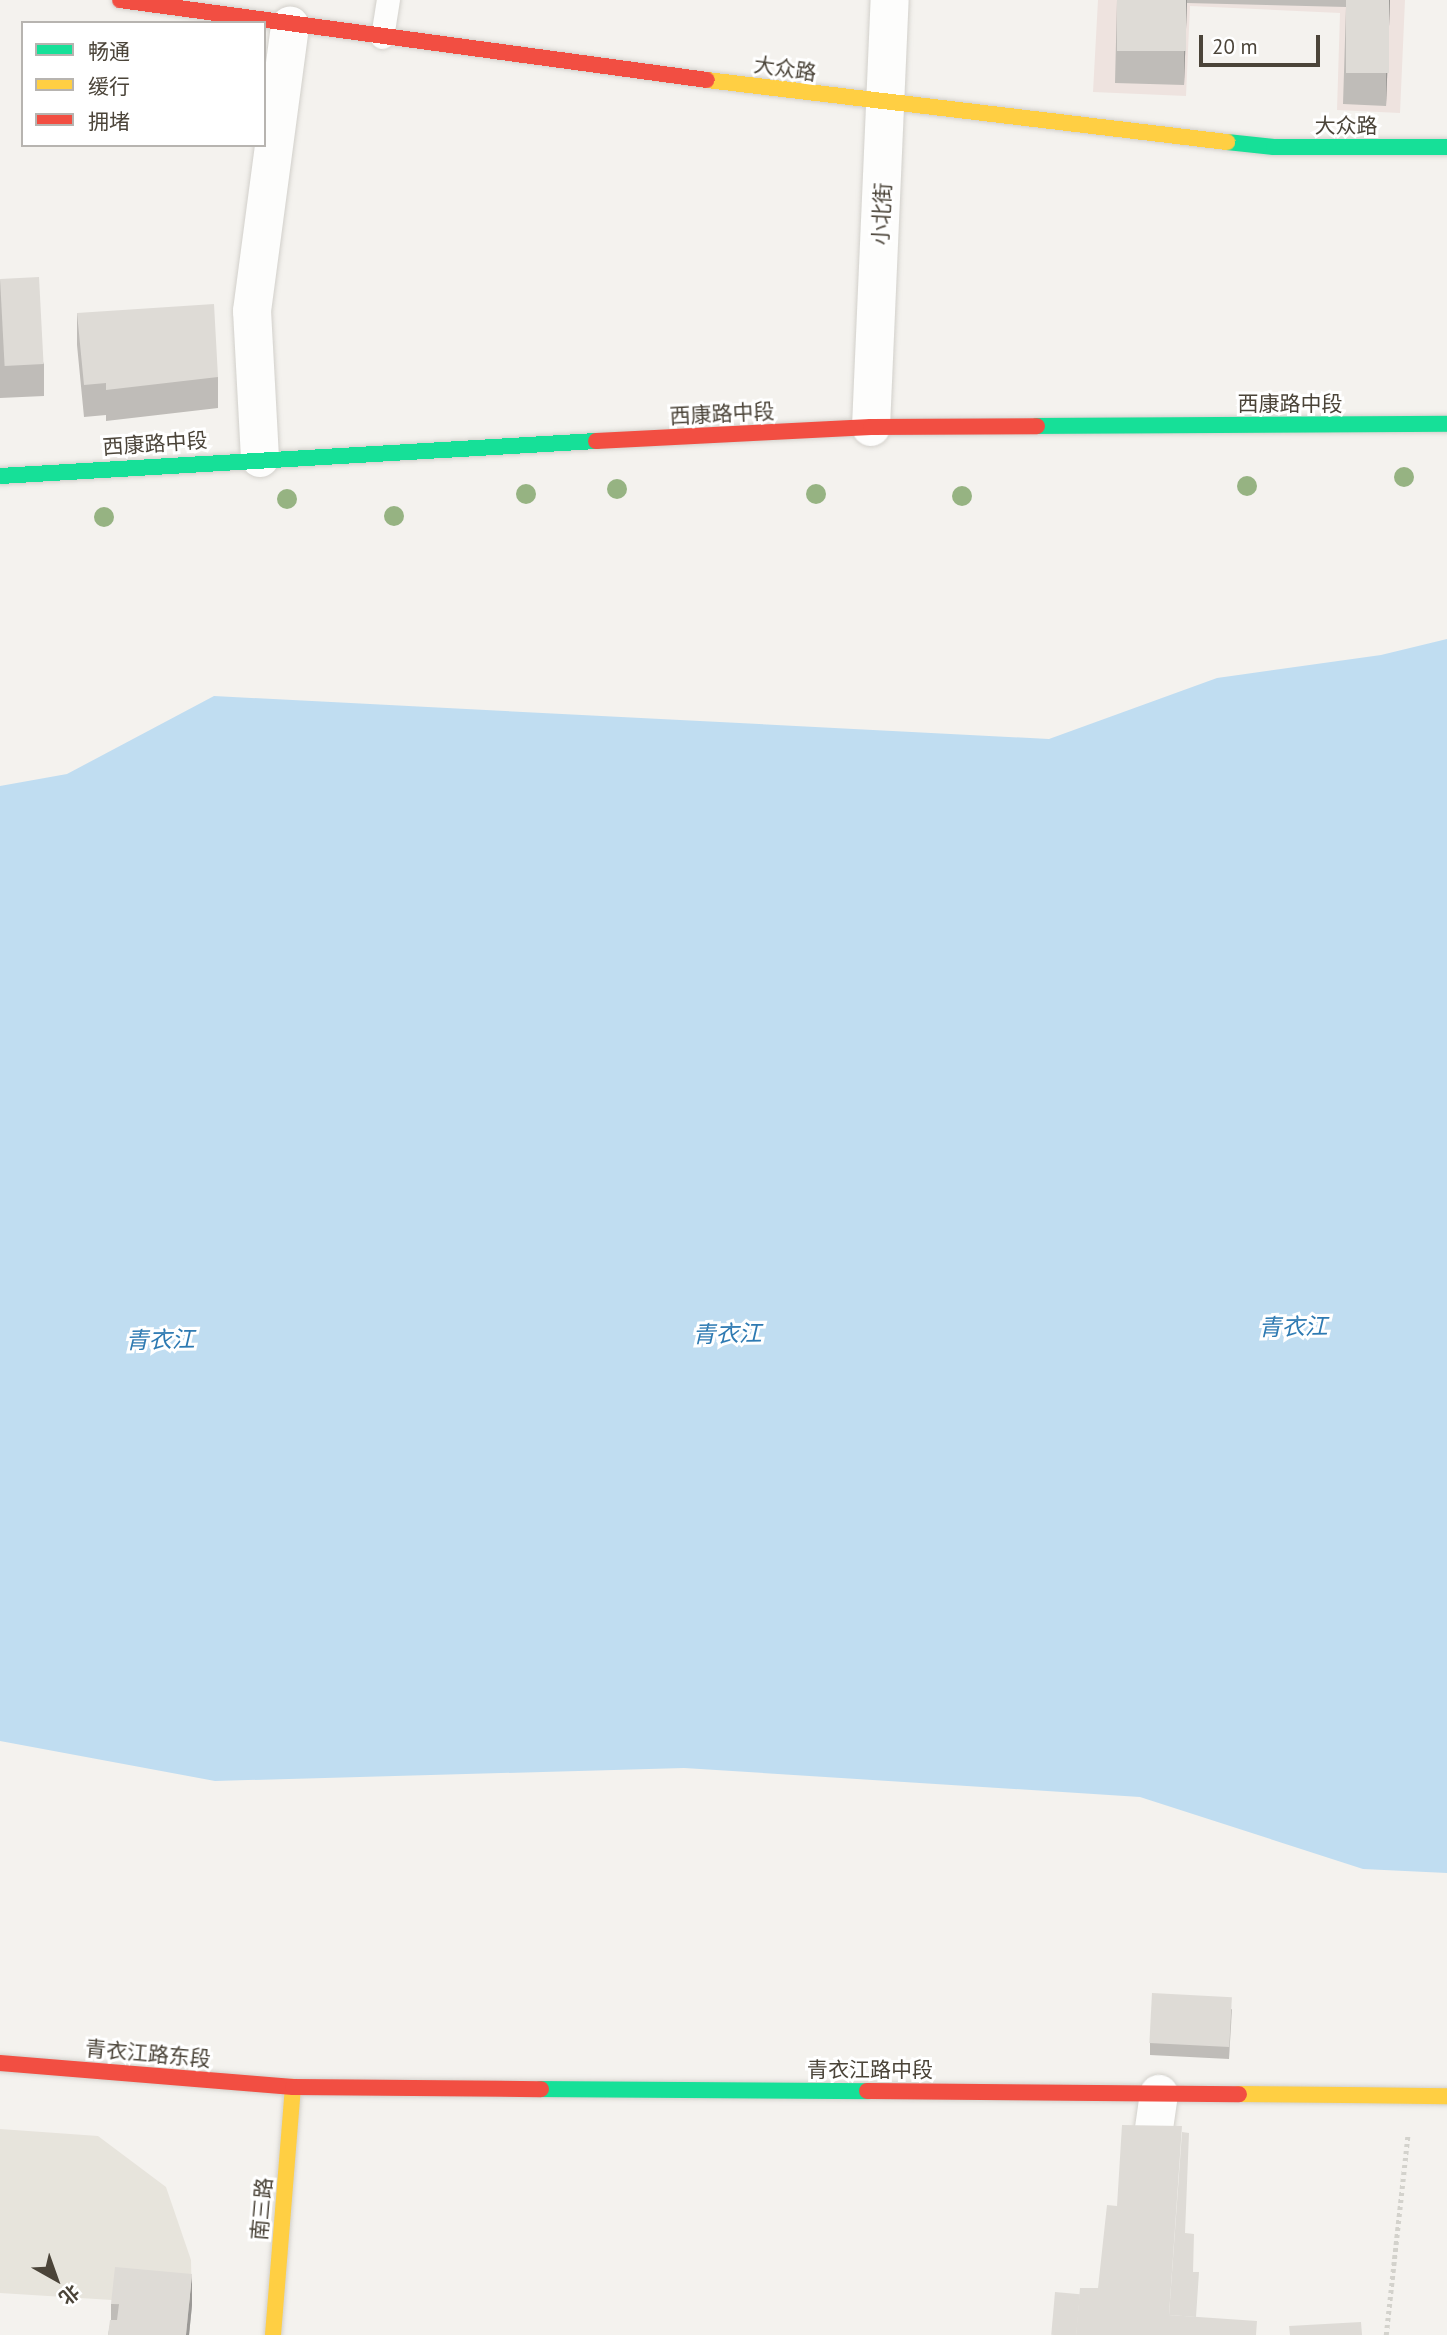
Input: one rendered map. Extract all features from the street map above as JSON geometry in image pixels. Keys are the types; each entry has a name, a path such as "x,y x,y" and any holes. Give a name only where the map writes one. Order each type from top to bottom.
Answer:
{"street":[{"name":"大众路","path":"120,0 257,21"},
{"name":"小北街","path":"871,427 888,104 890,0"},
{"name":"大众路","path":"266,22 888,104 1274,147 1447,147"},
{"path":"260,458 252,311 290,26"},
{"name":"西康路中段","path":"0,476 260,458 871,427 1447,424"},
{"name":"青衣江路东段","path":"0,2063 293,2087"},
{"name":"青衣江路中段","path":"293,2087 1447,2096"},
{"name":"南三路","path":"273,2335 293,2087"},
{"path":"1142,2214 1159,2094"}],"lane":[{"path":"382,37 388,0"}],"path":[{"path":"1386,2335 1413,2095"}],"shaded area":[{"path":"1098,0 1405,0 1400,113 1337,110 1340,13 1190,6 1186,96 1093,92"},
{"path":"0,2129 98,2136 166,2187 191,2260 192,2305 0,2293"}],"water":[{"name":"青衣江","path":"1447,639 1447,1873 1363,1869 1140,1797 684,1768 215,1781 0,1741 0,786 67,774 214,696 1049,739 1217,678 1381,655"}],"building":[{"path":"1117,0 1186,0 1186,51 1117,51"},
{"path":"1346,0 1389,0 1389,73 1346,73"},
{"path":"39,277 44,364 5,366 0,279"},
{"path":"214,304 218,377 106,390 106,383 84,385 77,313"},
{"path":"1152,1993 1232,1997 1229,2047 1149,2043"},
{"path":"1122,2125 1182,2126 1169,2315 1257,2321 1256,2335 1076,2335 1080,2288 1098,2288 1107,2205 1117,2206"},
{"path":"1182,2132 1189,2133 1185,2233 1194,2234 1193,2272 1199,2272 1196,2317 1169,2315"},
{"path":"115,2267 192,2274 186,2335 108,2335 110,2320 117,2320 119,2304 111,2304"},
{"path":"1055,2292 1080,2294 1076,2335 1051,2335"},
{"path":"1361,2322 1362,2335 1290,2335 1289,2326"}],"traffic: fast":[{"path":"1227,142 1274,147 1447,147"},
{"path":"1037,426 1447,424"},
{"path":"0,476 596,441"},
{"path":"541,2089 867,2091"}],"traffic: slow":[{"path":"707,80 1227,142"},
{"path":"273,2335 293,2087"},
{"path":"1239,2094 1447,2096"}],"traffic: jam":[{"path":"120,0 707,80"},
{"path":"596,441 871,427 1037,426"},
{"path":"0,2063 293,2087 541,2089"},
{"path":"867,2091 1239,2094"}]}
